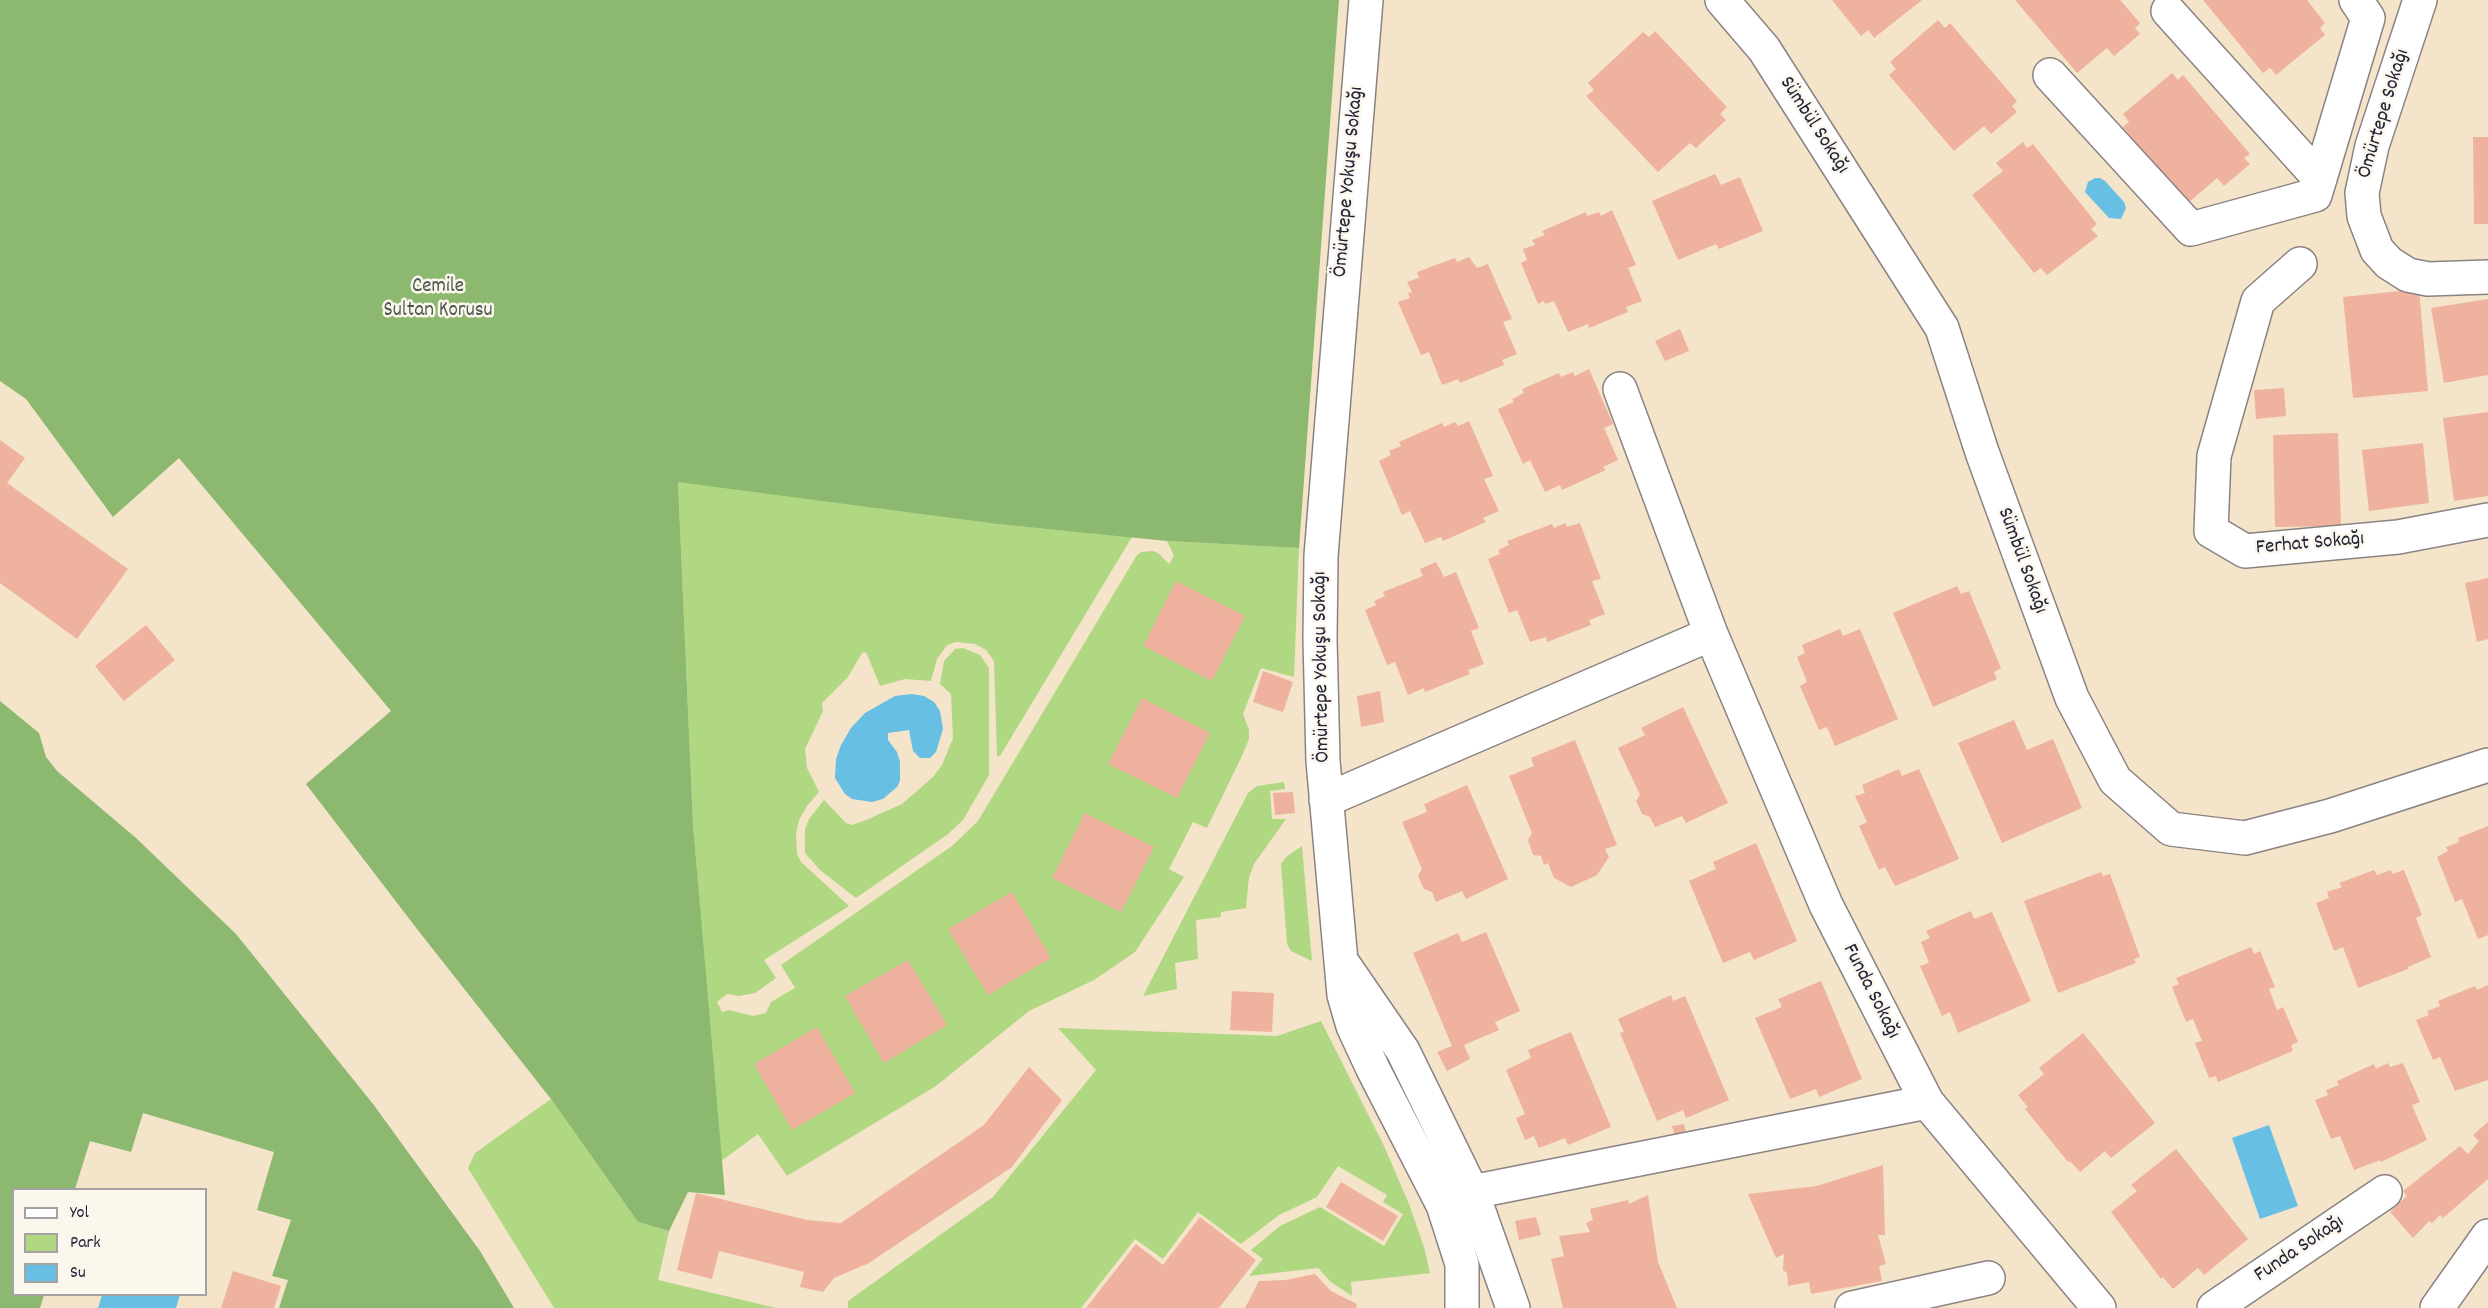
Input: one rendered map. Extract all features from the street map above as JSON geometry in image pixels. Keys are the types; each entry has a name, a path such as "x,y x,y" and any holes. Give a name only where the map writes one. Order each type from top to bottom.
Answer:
{"street":[{"name":"Ömürtepe Yokuşu Sokağı","path":"1366,0 1321,556 1320,639 1323,761 1344,995 1353,1026 1373,1069 1443,1205 1462,1264 1462,1308"},
{"name":"Sümbül Sokağı","path":"1722,0 1764,50 1942,328 1982,452 2072,698 2115,780 2171,829 2245,838 2330,816 2488,765"},
{"path":"2050,75 2191,229 2315,195 2368,18 2356,0"},
{"name":"Ömürtepe Sokağı","path":"2420,0 2372,146 2362,193 2364,216 2378,250 2389,264 2408,275 2428,279 2488,277"},
{"path":"2168,11 2320,179"},
{"name":"Ferhat Sokağı","path":"2300,264 2258,302 2214,456 2211,531 2245,551 2398,537 2488,520"},
{"name":"Funda Sokağı","path":"1620,389 1711,634 1826,904 1927,1102 2099,1308"},
{"path":"1326,800 1711,634"},
{"path":"1339,958 1403,1051 1472,1192 1513,1308"},
{"path":"1472,1192 1927,1102"},
{"name":"Funda Sokağı","path":"2214,1308 2385,1192"},
{"path":"2437,1308 2488,1236"},
{"path":"1852,1308 1988,1278"}],"green space":[{"name":"Cemile Sultan Korusu","path":"0,0 1339,0 1299,548 1167,541 997,524 678,482 693,825 725,1195 688,1192 669,1231 638,1222 551,1099 306,784 391,711 179,458 113,517 26,399 0,381"},
{"path":"678,481 997,524 1132,537 1000,756 997,756 994,661 986,650 975,644 956,642 947,645 937,659 931,681 905,679 880,686 866,652 862,653 848,677 822,703 823,711 805,749 807,768 819,792 799,820 796,833 797,854 801,862 849,906 764,960 776,978 755,993 739,996 727,994 717,1002 722,1012 729,1010 753,1016 766,1013 771,1002 795,988 781,965 952,846 978,821 1137,555 1141,552 1153,551 1169,564 1174,556 1167,541 1299,548 1294,677 1261,668 1243,714 1249,730 1249,739 1241,758 1207,828 1193,822 1169,869 1184,877 1135,952 1094,980 1029,1011 936,1086 787,1176 758,1134 720,1162 693,825"},
{"path":"963,648 980,655 989,668 989,775 963,820 948,834 856,898 820,870 805,853 805,829 809,819 824,800 846,823 852,825 902,804 933,777 942,765 953,738 951,694 940,684 944,661 955,649"},
{"path":"0,701 39,733 46,757 57,771 136,838 236,934 373,1104 480,1251 514,1308 279,1308 288,1280 272,1276 291,1220 257,1210 274,1152 143,1113 131,1152 90,1141 75,1188 12,1188 12,1296 44,1296 40,1308 0,1308"},
{"path":"1284,782 1285,789 1270,791 1272,819 1286,819 1254,864 1249,877 1246,908 1221,912 1221,917 1196,920 1198,959 1175,963 1177,989 1143,996 1248,793 1257,786"},
{"path":"1302,846 1312,961 1291,951 1287,944 1281,864 1286,857"},
{"path":"1321,1021 1384,1146 1409,1204 1424,1247 1430,1273 1351,1282 1352,1296 1331,1282 1318,1268 1249,1276 1263,1259 1251,1250 1280,1226 1320,1207 1384,1246 1403,1214 1383,1202 1387,1195 1338,1166 1317,1197 1279,1215 1241,1244 1198,1212 1163,1259 1135,1239 1081,1308 848,1308 848,1301 993,1197 1096,1070 1058,1028 1277,1036"},
{"path":"551,1099 638,1222 669,1231 658,1280 776,1308 554,1308 468,1168 475,1153"}],"water":[{"path":"2095,178 2105,181 2124,202 2126,208 2121,219 2109,218 2085,192 2088,182"},
{"path":"912,694 924,696 934,702 940,711 943,729 936,752 930,758 920,758 913,751 909,730 888,733 888,740 897,752 900,762 900,781 897,787 883,799 872,802 852,799 845,794 835,778 836,759 841,745 851,728 865,713 895,696"},
{"path":"2269,1125 2298,1206 2260,1219 2232,1138"},
{"path":"101,1296 180,1296 176,1308 98,1308"}],"building":[{"path":"1832,0 1922,0 1874,38 1868,30 1861,36"},
{"path":"2015,0 2120,0 2140,23 2135,28 2140,34 2114,56 2107,48 2077,73"},
{"path":"2203,0 2307,0 2325,23 2320,28 2325,35 2276,75 2270,68 2263,73"},
{"path":"1938,20 1945,28 1950,23 2017,101 2012,106 2017,112 1991,134 1984,126 1954,151 1889,75 1896,69 1890,62"},
{"path":"1655,31 1727,107 1720,114 1726,120 1696,148 1690,143 1658,172 1586,96 1594,90 1588,83 1643,32 1649,37"},
{"path":"2172,73 2178,80 2183,75 2250,154 2244,158 2250,164 2224,186 2217,178 2187,204 2123,127 2129,122 2123,114"},
{"path":"2473,137 2488,137 2488,224 2474,224"},
{"path":"2023,142 2027,148 2033,144 2097,224 2091,229 2098,236 2047,275 2041,268 2034,273 1972,195 2003,171 1996,163"},
{"path":"1715,174 1721,185 1740,177 1763,231 1719,249 1716,244 1678,260 1652,201"},
{"path":"1612,210 1636,265 1628,268 1642,301 1626,307 1628,312 1589,328 1588,324 1568,332 1554,301 1545,304 1544,301 1538,304 1521,263 1527,260 1523,249 1535,245 1532,240 1545,235 1542,231 1586,212 1587,216 1599,212 1601,216"},
{"path":"1469,257 1477,268 1488,264 1512,319 1503,322 1517,354 1502,360 1504,365 1460,383 1458,379 1442,385 1429,352 1421,355 1398,302 1410,298 1408,293 1412,292 1407,282 1419,278 1417,272 1455,258 1457,262"},
{"path":"2419,289 2428,391 2353,398 2343,297"},
{"path":"2488,299 2488,375 2444,383 2431,308"},
{"path":"1680,329 1689,351 1665,361 1655,341"},
{"path":"1589,369 1613,424 1604,428 1618,460 1603,467 1606,470 1562,490 1560,485 1545,492 1530,460 1523,464 1498,409 1514,402 1512,399 1524,393 1522,389 1559,373 1561,377 1573,372 1575,376"},
{"path":"2284,388 2286,416 2256,419 2254,390"},
{"path":"2488,412 2488,496 2454,501 2443,418"},
{"path":"1469,421 1493,476 1484,479 1499,511 1483,518 1486,522 1443,541 1441,537 1425,543 1410,511 1402,515 1379,461 1391,455 1389,451 1401,446 1399,442 1442,423 1444,427 1455,422 1458,426"},
{"path":"2338,433 2341,526 2275,527 2273,435"},
{"path":"0,440 25,458 7,483 128,569 77,639 0,583"},
{"path":"2423,443 2429,503 2369,511 2362,450"},
{"path":"1565,523 1567,527 1580,523 1601,579 1592,581 1605,614 1589,620 1591,625 1547,642 1546,637 1530,642 1517,610 1509,613 1488,559 1500,554 1498,550 1509,545 1507,541 1552,524 1554,528"},
{"path":"1436,562 1444,577 1456,572 1479,628 1471,631 1484,664 1468,670 1470,674 1425,692 1424,688 1408,695 1395,662 1387,665 1365,610 1376,605 1374,601 1385,596 1383,592 1423,576 1420,569"},
{"path":"2488,578 2488,639 2477,642 2465,583"},
{"path":"1176,581 1245,616 1212,681 1143,646"},
{"path":"1957,586 1961,594 1969,591 2001,668 1994,672 1997,679 1933,707 1893,613"},
{"path":"146,625 175,660 124,701 95,666"},
{"path":"1840,629 1843,636 1860,629 1898,719 1835,746 1827,727 1819,730 1800,686 1807,682 1797,657 1805,653 1802,645"},
{"path":"1263,671 1293,682 1283,712 1253,702"},
{"path":"1380,691 1384,722 1361,727 1357,696"},
{"path":"1142,698 1210,733 1177,798 1108,764"},
{"path":"1683,707 1728,803 1686,823 1682,816 1655,827 1650,817 1642,814 1636,801 1640,795 1618,748 1645,735 1641,728"},
{"path":"2014,720 2027,750 2053,739 2082,808 2002,843 1958,743"},
{"path":"1575,740 1617,845 1605,849 1609,857 1597,875 1571,887 1554,878 1548,863 1544,865 1541,856 1533,855 1528,840 1532,833 1509,776 1534,766 1531,758"},
{"path":"1899,769 1902,776 1919,769 1959,859 1895,886 1885,867 1879,870 1859,826 1867,822 1855,796 1865,793 1862,785"},
{"path":"1467,785 1508,879 1466,899 1462,891 1436,902 1432,892 1424,889 1418,876 1422,869 1402,822 1427,812 1424,804"},
{"path":"1293,792 1295,813 1275,815 1273,793"},
{"path":"1085,813 1154,847 1121,912 1052,878"},
{"path":"2488,826 2488,935 2478,939 2462,899 2455,902 2437,857 2448,851 2446,847 2459,842 2458,838"},
{"path":"1756,843 1797,941 1754,960 1750,952 1723,963 1689,881 1716,869 1713,862"},
{"path":"2374,870 2377,875 2391,870 2392,874 2404,870 2422,915 2416,918 2431,957 2408,969 2358,988 2343,947 2334,951 2316,903 2329,898 2327,892 2342,887 2339,883"},
{"path":"2101,872 2103,876 2110,874 2140,957 2134,959 2136,963 2058,993 2024,901"},
{"path":"1012,892 1051,958 988,995 948,929"},
{"path":"1971,911 1974,919 1992,912 2031,1001 1958,1033 1950,1012 1942,1016 1920,966 1929,963 1921,942 1930,938 1926,931"},
{"path":"1486,932 1520,1011 1495,1022 1499,1030 1464,1045 1470,1059 1447,1071 1437,1052 1452,1046 1413,953 1458,933 1462,942"},
{"path":"2251,947 2254,954 2260,951 2275,987 2269,989 2277,1010 2283,1007 2298,1042 2291,1045 2293,1051 2218,1082 2216,1076 2209,1078 2195,1043 2202,1041 2193,1019 2186,1022 2172,987 2179,984 2176,978"},
{"path":"908,960 947,1025 884,1063 845,996"},
{"path":"1821,981 1862,1079 1819,1097 1816,1089 1790,1099 1755,1018 1782,1007 1778,999"},
{"path":"2488,985 2488,1080 2455,1091 2440,1057 2433,1060 2416,1020 2429,1015 2427,1011 2440,1006 2438,1001 2475,986 2477,990"},
{"path":"1232,991 1274,993 1272,1032 1230,1030"},
{"path":"1671,995 1673,1001 1685,996 1729,1100 1686,1118 1683,1110 1657,1121 1620,1033 1624,1032 1618,1019"},
{"path":"817,1027 855,1093 792,1130 754,1064"},
{"path":"1571,1032 1611,1127 1568,1145 1565,1138 1539,1148 1534,1136 1525,1140 1516,1118 1525,1114 1506,1070 1531,1058 1528,1050"},
{"path":"2083,1033 2155,1123 2111,1158 2105,1151 2080,1172 2070,1161 2068,1162 2025,1109 2028,1107 2018,1095 2044,1074 2039,1068"},
{"path":"2388,1063 2390,1067 2403,1063 2420,1102 2412,1105 2427,1140 2381,1162 2380,1160 2354,1170 2340,1136 2331,1139 2315,1100 2328,1095 2326,1090 2339,1085 2337,1081 2374,1064 2376,1069"},
{"path":"1029,1067 1062,1100 1012,1167 869,1263 834,1278 823,1292 800,1287 804,1272 719,1251 712,1279 677,1270 696,1193 807,1220 841,1223 984,1125"},
{"path":"2488,1122 2488,1179 2443,1218 2440,1215 2432,1223 2429,1221 2413,1238 2390,1212 2407,1196 2403,1191 2460,1146 2468,1154 2479,1141 2473,1135"},
{"path":"1684,1124 1686,1133 1675,1136 1672,1126"},
{"path":"2176,1149 2248,1239 2204,1275 2198,1268 2173,1289 2163,1277 2161,1279 2111,1212 2137,1191 2131,1185"},
{"path":"1883,1165 1885,1235 1878,1235 1886,1264 1879,1266 1882,1281 1811,1294 1809,1282 1788,1286 1787,1273 1783,1270 1784,1254 1776,1258 1748,1194 1817,1186"},
{"path":"1341,1182 1398,1216 1383,1241 1326,1207"},
{"path":"1648,1195 1658,1262 1677,1308 1563,1308 1551,1259 1564,1256 1559,1236 1590,1232 1586,1223 1593,1220 1590,1209 1628,1200 1629,1204"},
{"path":"1200,1217 1256,1260 1219,1308 1086,1308 1136,1244 1163,1265"},
{"path":"1536,1217 1541,1235 1519,1240 1515,1221"},
{"path":"233,1271 281,1286 274,1308 221,1308"},
{"path":"1315,1274 1331,1291 1357,1304 1356,1308 1245,1308 1259,1281 1286,1280"}]}
